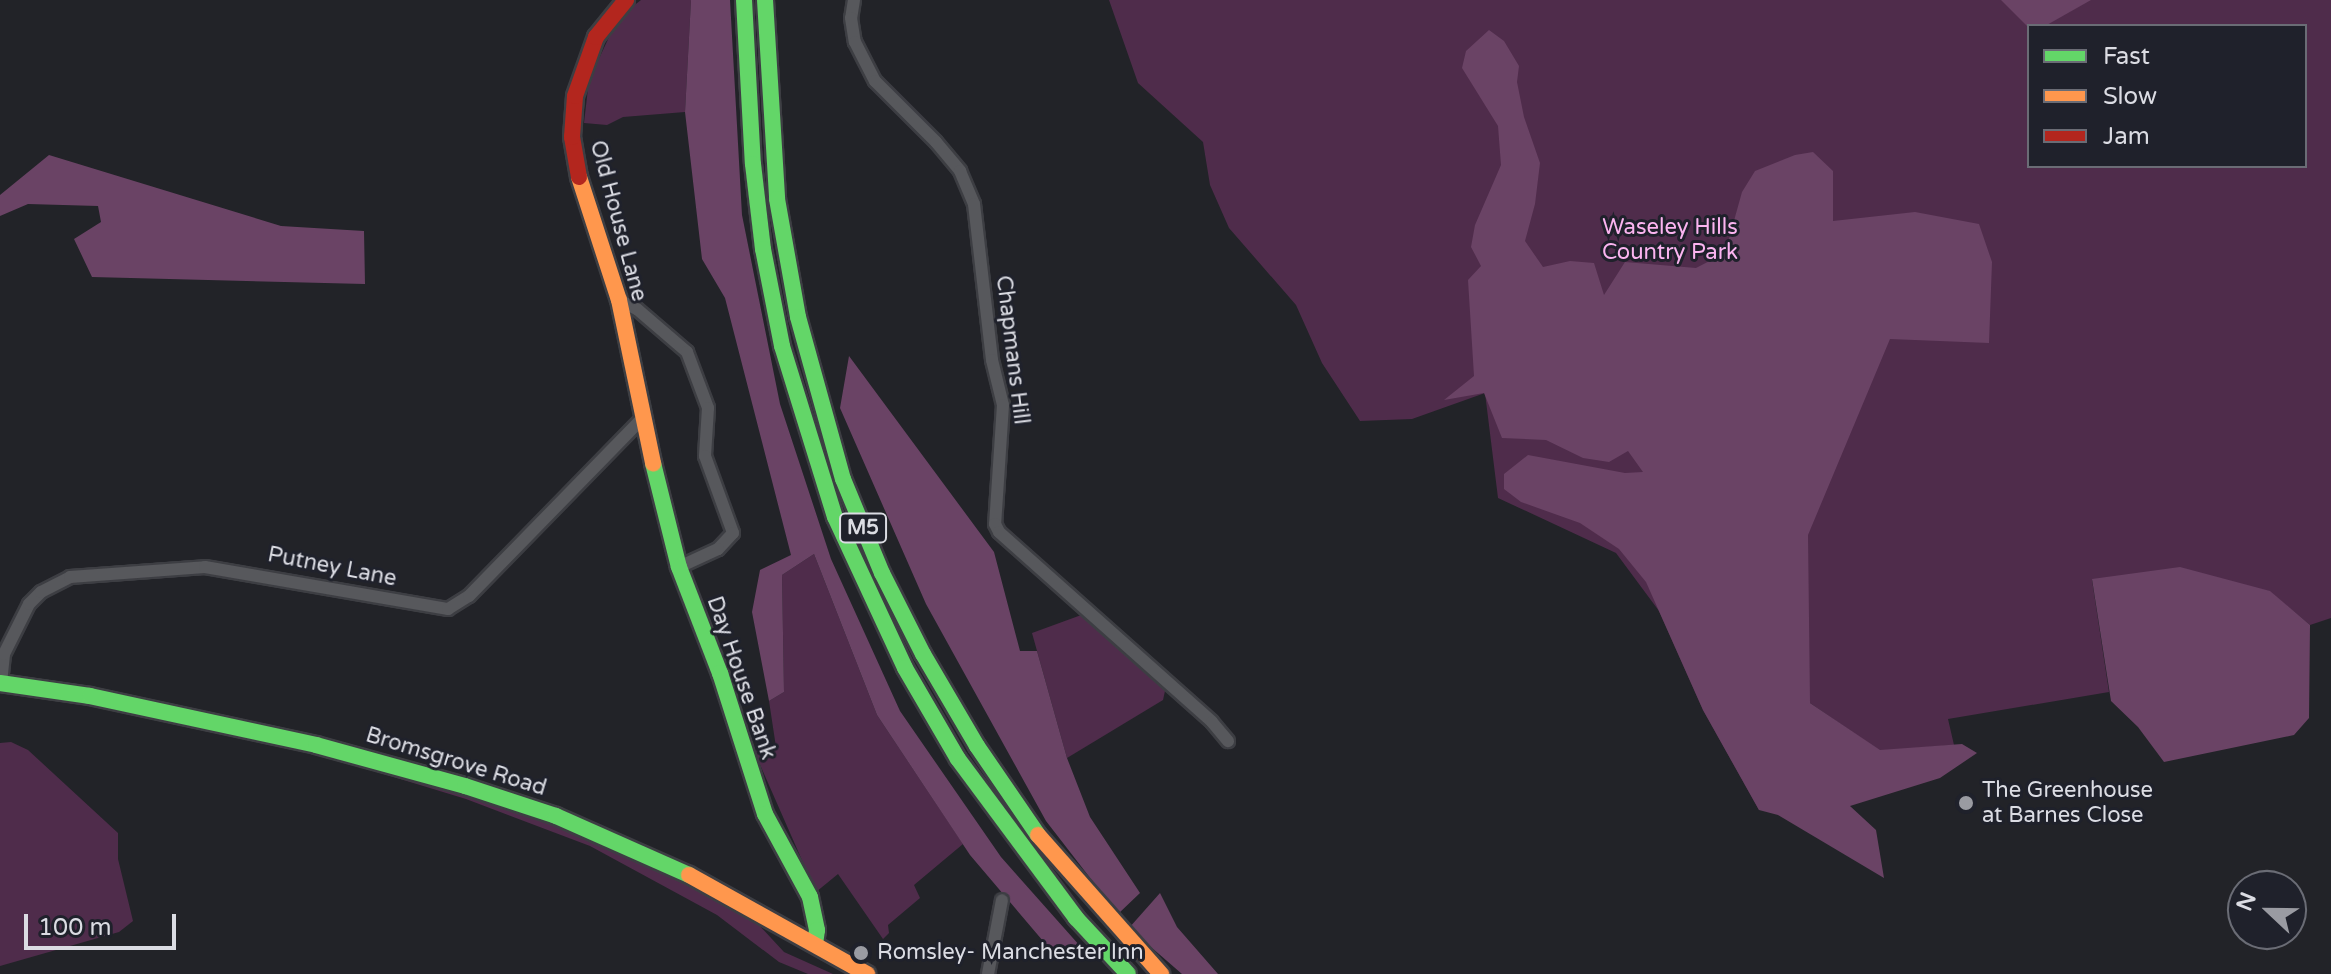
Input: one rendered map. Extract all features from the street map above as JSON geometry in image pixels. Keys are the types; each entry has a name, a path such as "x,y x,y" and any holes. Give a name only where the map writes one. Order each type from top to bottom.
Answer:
{"main road":[{"name":"Old House Lane","path":"626,0 596,37 585,63 575,96 572,137 581,187 600,235 619,300 642,419"},
{"name":"M5","path":"744,0 753,164 763,249 782,346 835,517 905,668 958,759 1076,918 1128,974"},
{"name":"M5","path":"765,0 777,199 798,317 843,479 882,573 977,746 1039,836 1161,974"},
{"name":"Day House Bank","path":"642,419 679,567 720,673 765,814 810,897 817,930 815,944"},
{"name":"Bromsgrove Road","path":"1,683 90,696 316,745 465,786 612,839 710,884 867,974"}],"street":[{"name":"Chapmans Hill","path":"854,0 851,18 855,42 875,81 936,142 960,171 974,204 992,360 1003,405 995,524 999,532 1212,722 1228,741"},
{"path":"619,300 637,309 687,352 708,408 705,456 733,533 718,549 679,567"},
{"name":"Putney Lane","path":"1,683 4,654 29,604 41,592 70,577 205,567 448,609 469,596 642,419"},
{"path":"988,974 1002,900"}],"green space":[{"path":"641,0 691,0 685,112 623,117 607,125 584,123 589,80 618,18"},
{"name":"Waseley Hills Country Park","path":"1109,0 2331,0 2331,618 2310,625 2269,591 2092,580 2109,692 1948,719 1954,745 1880,751 1810,703 1759,810 1703,710 1659,611 1616,553 1498,498 1485,393 1412,419 1360,421 1322,363 1296,305 1229,228 1210,185 1203,142 1138,83"},
{"path":"814,554 877,715 963,844 914,885 920,898 888,925 889,933 883,939 838,874 816,892 754,751 776,747 769,701 784,692 782,575"},
{"path":"1084,614 1165,691 1163,700 1067,758 1032,633"},
{"path":"11,742 28,750 118,833 118,859 133,921 119,932 0,966 0,743"},
{"path":"365,763 553,821 610,845 744,909 784,952 833,974 808,974 779,962 717,915 590,846 466,799 364,768"}],"shaded area":[{"path":"691,0 730,0 742,215 780,404 831,559 900,711 1001,857 1080,946 1060,961 970,855 877,715 814,554 782,575 784,692 769,701 752,612 760,570 791,555 725,298 702,259 685,112"},
{"path":"2001,0 2091,0 2049,24 2027,26"},
{"path":"1489,30 1504,41 1519,66 1517,82 1524,117 1540,163 1535,204 1525,241 1543,267 1570,261 1594,263 1604,295 1625,262 1696,268 1725,253 1742,192 1755,171 1795,155 1813,152 1833,171 1833,221 1915,212 1979,224 1992,262 1989,343 1890,339 1808,535 1810,703 1880,750 1962,744 1977,753 1940,778 1850,806 1876,830 1884,878 1778,815 1759,810 1703,710 1646,582 1619,549 1580,523 1521,502 1504,489 1504,474 1528,455 1625,473 1643,472 1628,451 1609,462 1583,458 1546,440 1502,438 1484,393 1444,400 1474,376 1468,280 1481,266 1471,247 1475,225 1501,165 1498,126 1462,68 1466,51"},
{"path":"49,155 281,226 364,231 365,284 92,277 74,239 101,222 98,206 28,204 0,216 0,195"},
{"path":"849,356 994,552 1020,651 1037,651 1067,758 1090,817 1140,893 1118,914 1046,821 926,604 840,408"},
{"path":"2180,567 2270,591 2310,625 2309,718 2294,735 2164,762 2138,727 2111,701 2092,579"},
{"path":"1160,893 1177,927 1218,974 1182,974 1129,928"}],"traffic: fast":[{"path":"744,0 753,164 763,249 782,346 835,517 905,668 958,759 1076,918 1128,974"},
{"path":"765,0 777,199 798,317 843,479 882,573 923,654 977,746 1038,835"},
{"path":"653,463 679,567 720,673 765,814 810,897 817,930 815,944"},
{"path":"0,683 90,696 316,745 465,786 556,816 689,875"}],"traffic: slow":[{"path":"579,177 619,300 653,463"},
{"path":"1038,835 1161,974"},
{"path":"689,875 867,974"}],"traffic: jam":[{"path":"579,177 572,137 575,96 596,37 626,0"}],"place":[{"name":"The Greenhouse at Barnes Close","path":"1966,803"},
{"name":"Romsley- Manchester Inn","path":"861,953"}]}
